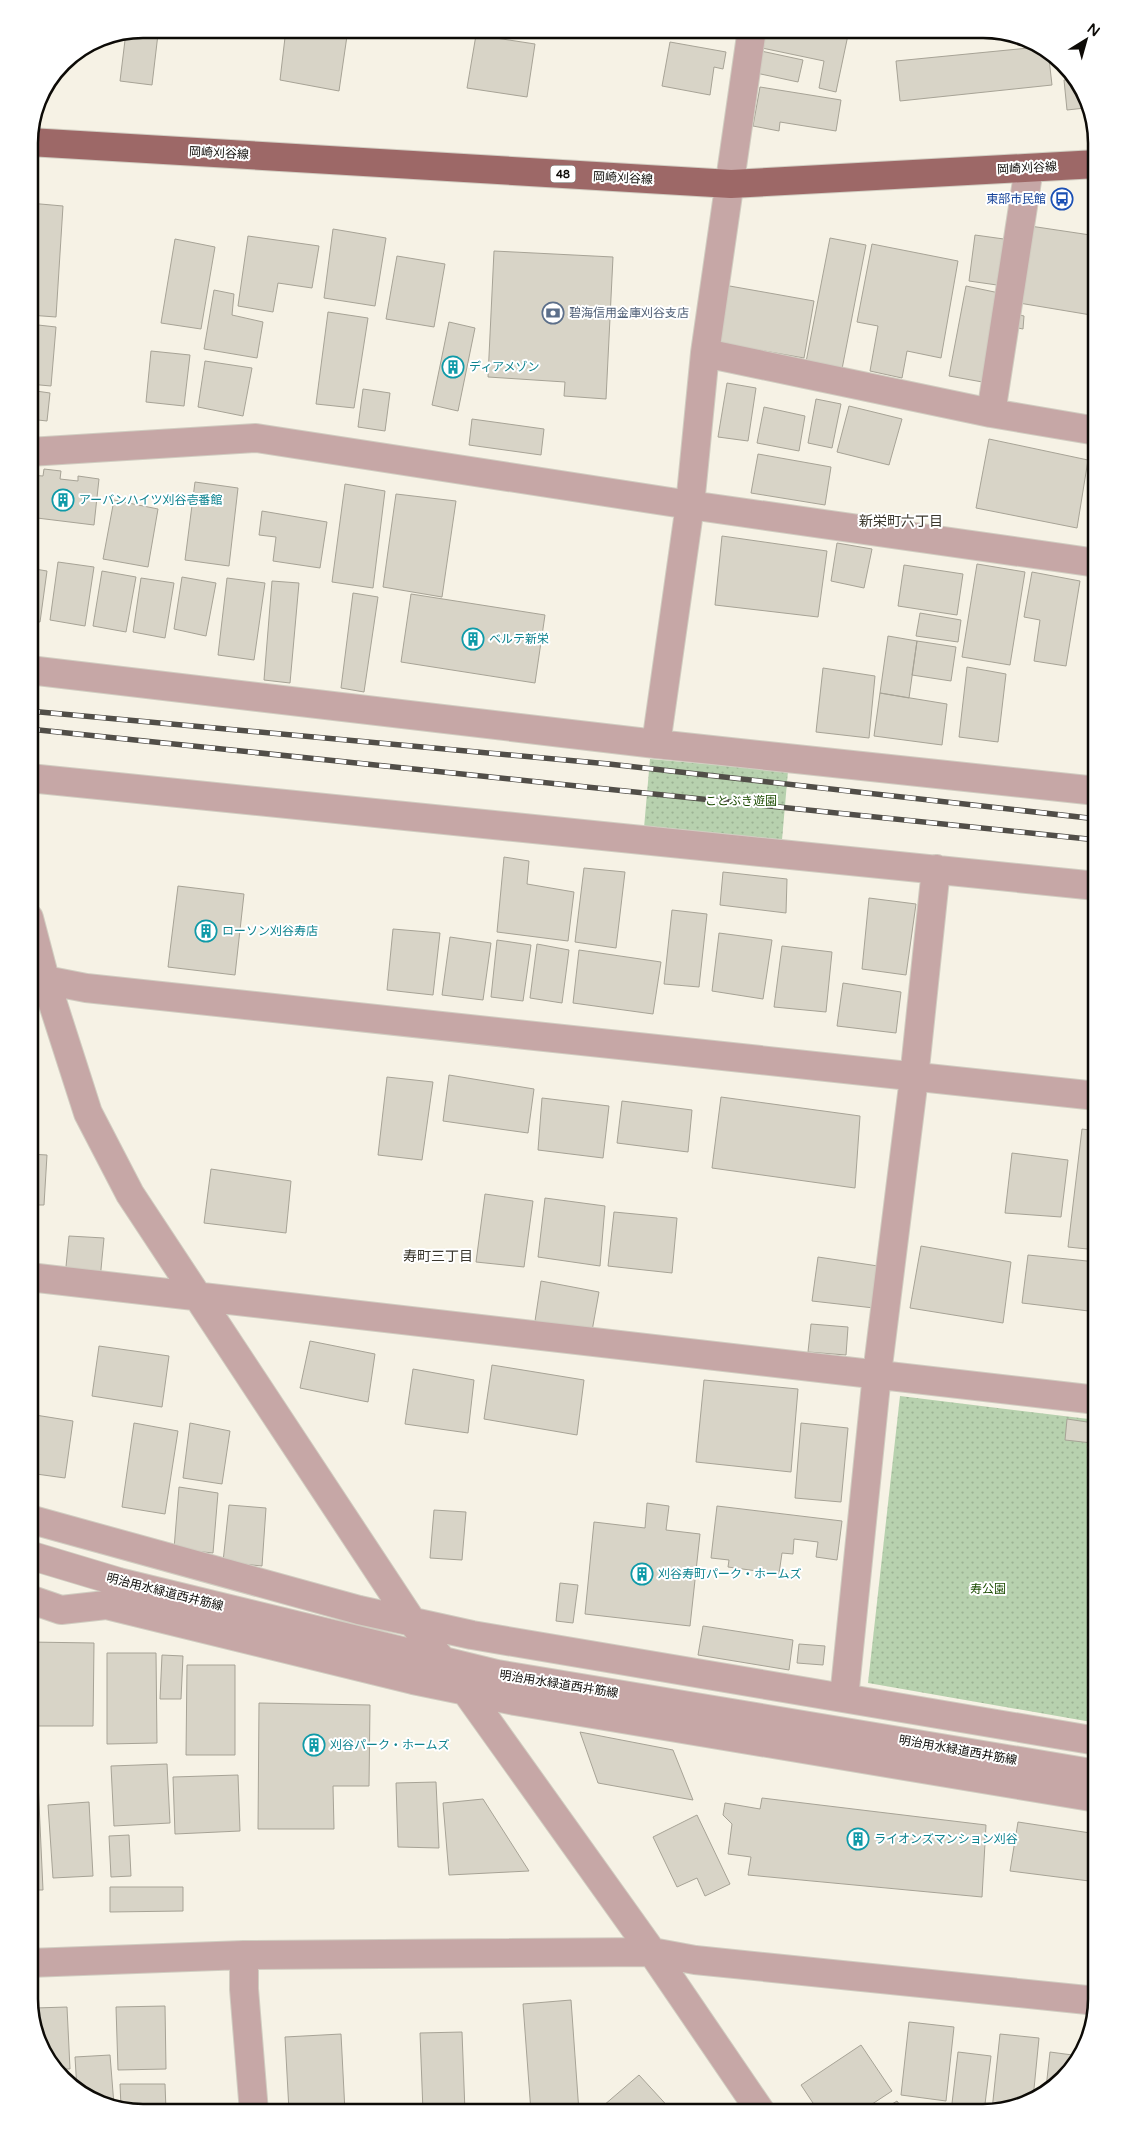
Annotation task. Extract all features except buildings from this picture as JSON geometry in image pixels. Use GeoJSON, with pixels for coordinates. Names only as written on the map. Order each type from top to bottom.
{"type":"FeatureCollection","features":[{"type":"Feature","properties":{"kind":"main road","name":"岡崎刈谷線"},"geometry":{"type":"LineString","coordinates":[[38,143],[731,184],[1088,165]]}},
{"type":"Feature","properties":{"kind":"street"},"geometry":{"type":"LineString","coordinates":[[656,744],[690,505],[705,354],[751,38]]}},
{"type":"Feature","properties":{"kind":"street"},"geometry":{"type":"LineString","coordinates":[[991,413],[1029,168]]}},
{"type":"Feature","properties":{"kind":"street"},"geometry":{"type":"LineString","coordinates":[[705,354],[991,413],[1088,429]]}},
{"type":"Feature","properties":{"kind":"street"},"geometry":{"type":"LineString","coordinates":[[38,451],[256,438],[690,505],[1088,561]]}},
{"type":"Feature","properties":{"kind":"street"},"geometry":{"type":"LineString","coordinates":[[38,671],[656,744],[1088,790]]}},
{"type":"Feature","properties":{"kind":"street"},"geometry":{"type":"LineString","coordinates":[[38,779],[936,868],[1088,885]]}},
{"type":"Feature","properties":{"kind":"street"},"geometry":{"type":"LineString","coordinates":[[844,1698],[877,1374],[914,1078],[936,868]]}},
{"type":"Feature","properties":{"kind":"street"},"geometry":{"type":"LineString","coordinates":[[38,978],[86,988],[1088,1095]]}},
{"type":"Feature","properties":{"kind":"street"},"geometry":{"type":"LineString","coordinates":[[38,981],[88,1113],[130,1194],[413,1623],[443,1659],[652,1952],[755,2104]]}},
{"type":"Feature","properties":{"kind":"street"},"geometry":{"type":"LineString","coordinates":[[38,1278],[196,1294],[239,1302],[1088,1399]]}},
{"type":"Feature","properties":{"kind":"street"},"geometry":{"type":"LineString","coordinates":[[38,1521],[359,1610],[413,1623],[472,1635],[1088,1739]]}},
{"type":"Feature","properties":{"kind":"street","name":"明治用水緑道西井筋線"},"geometry":{"type":"LineString","coordinates":[[38,1558],[119,1582],[443,1659],[497,1674],[1088,1772]]}},
{"type":"Feature","properties":{"kind":"street"},"geometry":{"type":"LineString","coordinates":[[38,1603],[61,1610],[106,1605],[413,1680],[515,1701],[1088,1796]]}},
{"type":"Feature","properties":{"kind":"street"},"geometry":{"type":"LineString","coordinates":[[38,1962],[244,1955],[652,1952],[695,1960],[1088,2000]]}},
{"type":"Feature","properties":{"kind":"street"},"geometry":{"type":"LineString","coordinates":[[244,1955],[244,1990],[253,2103]]}},
{"type":"Feature","properties":{"kind":"green space","name":"ことぶき遊園"},"geometry":{"type":"Polygon","coordinates":[[[650,759],[788,771],[782,840],[644,828],[650,759]]]}},
{"type":"Feature","properties":{"kind":"green space","name":"寿公園"},"geometry":{"type":"Polygon","coordinates":[[[900,1396],[1088,1419],[1088,1721],[868,1683],[900,1396]]]}},
{"type":"Feature","properties":{"kind":"railway"},"geometry":{"type":"LineString","coordinates":[[38,712],[609,764],[1088,818]]}},
{"type":"Feature","properties":{"kind":"railway"},"geometry":{"type":"LineString","coordinates":[[38,730],[1088,839]]}},
{"type":"Feature","properties":{"kind":"place","name":"東部市民館"},"geometry":{"type":"Point","coordinates":[1062,199]}},
{"type":"Feature","properties":{"kind":"place","name":"碧海信用金庫刈谷支店"},"geometry":{"type":"Point","coordinates":[553,313]}},
{"type":"Feature","properties":{"kind":"place","name":"ディアメゾン"},"geometry":{"type":"Point","coordinates":[453,367]}},
{"type":"Feature","properties":{"kind":"place","name":"アーバンハイツ刈谷壱番館"},"geometry":{"type":"Point","coordinates":[63,500]}},
{"type":"Feature","properties":{"kind":"place","name":"ベルテ新栄"},"geometry":{"type":"Point","coordinates":[473,639]}},
{"type":"Feature","properties":{"kind":"place","name":"ローソン刈谷寿店"},"geometry":{"type":"Point","coordinates":[206,931]}},
{"type":"Feature","properties":{"kind":"place","name":"刈谷寿町パーク・ホームズ"},"geometry":{"type":"Point","coordinates":[642,1574]}},
{"type":"Feature","properties":{"kind":"place","name":"刈谷パーク・ホームズ"},"geometry":{"type":"Point","coordinates":[314,1745]}},
{"type":"Feature","properties":{"kind":"place","name":"ライオンズマンション刈谷"},"geometry":{"type":"Point","coordinates":[858,1839]}},
{"type":"Feature","properties":{"kind":"district","name":"新栄町六丁目"},"geometry":{"type":"Point","coordinates":[901,521]}},
{"type":"Feature","properties":{"kind":"district","name":"寿町三丁目"},"geometry":{"type":"Point","coordinates":[438,1256]}}]}
